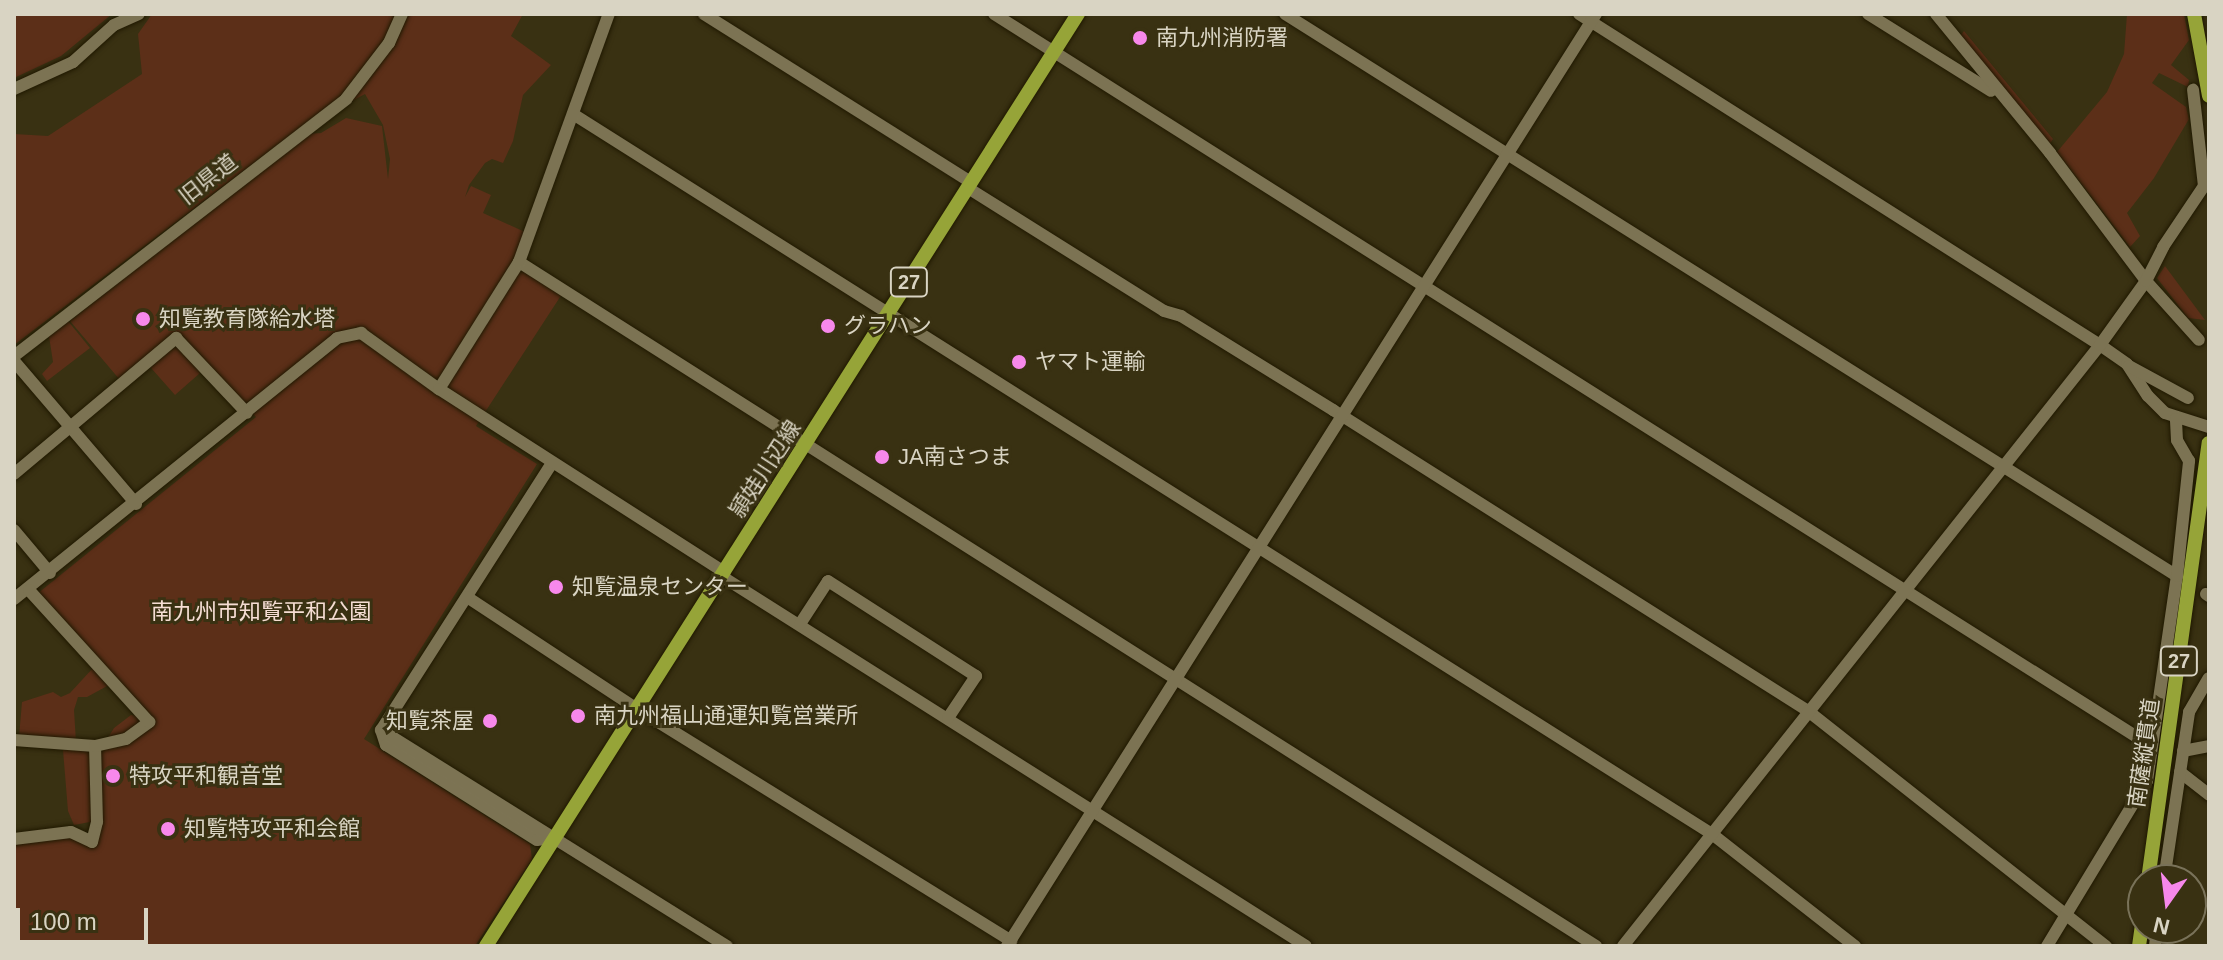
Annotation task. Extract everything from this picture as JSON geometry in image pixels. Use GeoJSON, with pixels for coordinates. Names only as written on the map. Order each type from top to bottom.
{"type":"FeatureCollection","features":[{"type":"Feature","properties":{"kind":"main road","name":"頴娃川辺線"},"geometry":{"type":"LineString","coordinates":[[486,946],[1078,14]]}},
{"type":"Feature","properties":{"kind":"main road"},"geometry":{"type":"LineString","coordinates":[[2194,14],[2209,96]]}},
{"type":"Feature","properties":{"kind":"main road","name":"南薩縦貫道"},"geometry":{"type":"LineString","coordinates":[[2150,864],[2209,443]]}},
{"type":"Feature","properties":{"kind":"street"},"geometry":{"type":"LineString","coordinates":[[14,89],[73,62],[114,25],[139,14]]}},
{"type":"Feature","properties":{"kind":"street","name":"旧県道"},"geometry":{"type":"LineString","coordinates":[[14,358],[346,99],[389,43],[402,14]]}},
{"type":"Feature","properties":{"kind":"street"},"geometry":{"type":"LineString","coordinates":[[439,389],[519,262],[609,14]]}},
{"type":"Feature","properties":{"kind":"street"},"geometry":{"type":"LineString","coordinates":[[704,14],[969,185],[1808,711],[2106,946]]}},
{"type":"Feature","properties":{"kind":"street"},"geometry":{"type":"LineString","coordinates":[[994,14],[2151,746]]}},
{"type":"Feature","properties":{"kind":"street"},"geometry":{"type":"LineString","coordinates":[[1285,14],[2177,576]]}},
{"type":"Feature","properties":{"kind":"street"},"geometry":{"type":"LineString","coordinates":[[1579,14],[1593,18],[2127,364],[2188,398]]}},
{"type":"Feature","properties":{"kind":"street"},"geometry":{"type":"LineString","coordinates":[[1868,14],[2001,97]]}},
{"type":"Feature","properties":{"kind":"street"},"geometry":{"type":"LineString","coordinates":[[1936,14],[2050,153],[2146,281],[2199,340]]}},
{"type":"Feature","properties":{"kind":"street"},"geometry":{"type":"LineString","coordinates":[[467,597],[1009,943],[1593,18]]}},
{"type":"Feature","properties":{"kind":"street"},"geometry":{"type":"LineString","coordinates":[[1623,946],[2100,345],[2146,281],[2163,247],[2204,186],[2193,90]]}},
{"type":"Feature","properties":{"kind":"street"},"geometry":{"type":"LineString","coordinates":[[573,114],[1712,834],[1855,946]]}},
{"type":"Feature","properties":{"kind":"street"},"geometry":{"type":"LineString","coordinates":[[519,262],[1596,946]]}},
{"type":"Feature","properties":{"kind":"street"},"geometry":{"type":"LineString","coordinates":[[14,599],[136,504],[337,338],[353,332],[368,337],[439,389],[552,463],[1306,946]]}},
{"type":"Feature","properties":{"kind":"street"},"geometry":{"type":"LineString","coordinates":[[14,474],[176,338],[247,413]]}},
{"type":"Feature","properties":{"kind":"street"},"geometry":{"type":"LineString","coordinates":[[14,358],[136,504]]}},
{"type":"Feature","properties":{"kind":"street"},"geometry":{"type":"LineString","coordinates":[[2127,364],[2157,406],[2176,419],[2209,427]]}},
{"type":"Feature","properties":{"kind":"street"},"geometry":{"type":"LineString","coordinates":[[2047,946],[2147,781],[2177,576],[2189,461],[2177,440],[2176,419]]}},
{"type":"Feature","properties":{"kind":"street"},"geometry":{"type":"LineString","coordinates":[[552,463],[381,730],[386,745],[537,840],[556,837],[727,946]]}},
{"type":"Feature","properties":{"kind":"street"},"geometry":{"type":"LineString","coordinates":[[14,530],[50,573]]}},
{"type":"Feature","properties":{"kind":"street"},"geometry":{"type":"LineString","coordinates":[[800,624],[828,581],[976,676],[948,718]]}},
{"type":"Feature","properties":{"kind":"street"},"geometry":{"type":"LineString","coordinates":[[14,740],[30,744],[95,746],[126,739],[149,722],[29,590]]}},
{"type":"Feature","properties":{"kind":"street"},"geometry":{"type":"LineString","coordinates":[[2166,864],[2189,712],[2209,678]]}},
{"type":"Feature","properties":{"kind":"street"},"geometry":{"type":"LineString","coordinates":[[14,839],[71,832],[92,842],[97,822],[95,746]]}},
{"type":"Feature","properties":{"kind":"street"},"geometry":{"type":"LineString","coordinates":[[2183,751],[2209,746]]}},
{"type":"Feature","properties":{"kind":"street"},"geometry":{"type":"LineString","coordinates":[[2180,772],[2209,795]]}},
{"type":"Feature","properties":{"kind":"green space"},"geometry":{"type":"Polygon","coordinates":[[[14,14],[112,14],[61,56],[14,78],[14,14]]]}},
{"type":"Feature","properties":{"kind":"green space","name":"南九州市知覧平和公園"},"geometry":{"type":"Polygon","coordinates":[[[152,14],[523,14],[511,36],[551,65],[523,95],[513,141],[503,163],[492,159],[485,163],[469,185],[465,197],[471,186],[491,195],[483,213],[525,232],[513,263],[562,294],[476,426],[537,464],[364,739],[530,844],[532,859],[475,946],[14,946],[14,842],[69,836],[94,848],[100,823],[98,754],[114,728],[131,715],[139,716],[37,594],[256,417],[208,366],[175,395],[144,360],[120,380],[70,321],[306,134],[321,133],[346,118],[382,126],[388,179],[390,159],[383,125],[365,94],[297,130],[14,345],[14,134],[48,136],[142,74],[138,34],[152,14]]]}},
{"type":"Feature","properties":{"kind":"green space"},"geometry":{"type":"Polygon","coordinates":[[[2127,14],[2184,14],[2189,40],[2171,65],[2189,80],[2188,87],[2159,73],[2152,83],[2186,107],[2189,119],[2154,178],[2127,213],[2140,236],[2130,247],[2057,152],[2107,92],[2124,54],[2127,14]]]}},
{"type":"Feature","properties":{"kind":"green space"},"geometry":{"type":"Polygon","coordinates":[[[1964,31],[2053,139],[2049,145],[1960,36],[1964,31]]]}},
{"type":"Feature","properties":{"kind":"green space"},"geometry":{"type":"Polygon","coordinates":[[[2165,266],[2205,320],[2188,318],[2157,278],[2165,266]]]}},
{"type":"Feature","properties":{"kind":"green space"},"geometry":{"type":"Polygon","coordinates":[[[68,321],[90,348],[47,381],[42,374],[53,362],[49,336],[68,321]]]}},
{"type":"Feature","properties":{"kind":"green space"},"geometry":{"type":"Polygon","coordinates":[[[93,668],[109,685],[87,697],[78,697],[74,710],[76,742],[19,737],[22,702],[53,692],[61,697],[70,693],[93,668]]]}},
{"type":"Feature","properties":{"kind":"green space"},"geometry":{"type":"Polygon","coordinates":[[[93,749],[95,821],[74,825],[68,811],[63,750],[93,749]]]}},
{"type":"Feature","properties":{"kind":"place","name":"南九州消防署"},"geometry":{"type":"Point","coordinates":[1140,38]}},
{"type":"Feature","properties":{"kind":"place","name":"知覧教育隊給水塔"},"geometry":{"type":"Point","coordinates":[143,319]}},
{"type":"Feature","properties":{"kind":"place","name":"グラハン"},"geometry":{"type":"Point","coordinates":[828,326]}},
{"type":"Feature","properties":{"kind":"place","name":"ヤマト運輸"},"geometry":{"type":"Point","coordinates":[1019,362]}},
{"type":"Feature","properties":{"kind":"place","name":"JA南さつま"},"geometry":{"type":"Point","coordinates":[882,457]}},
{"type":"Feature","properties":{"kind":"place","name":"知覧温泉センター"},"geometry":{"type":"Point","coordinates":[556,587]}},
{"type":"Feature","properties":{"kind":"place","name":"南九州福山通運知覧営業所"},"geometry":{"type":"Point","coordinates":[578,716]}},
{"type":"Feature","properties":{"kind":"place","name":"知覧茶屋"},"geometry":{"type":"Point","coordinates":[490,721]}},
{"type":"Feature","properties":{"kind":"place","name":"特攻平和観音堂"},"geometry":{"type":"Point","coordinates":[113,776]}},
{"type":"Feature","properties":{"kind":"place","name":"知覧特攻平和会館"},"geometry":{"type":"Point","coordinates":[168,829]}}]}
